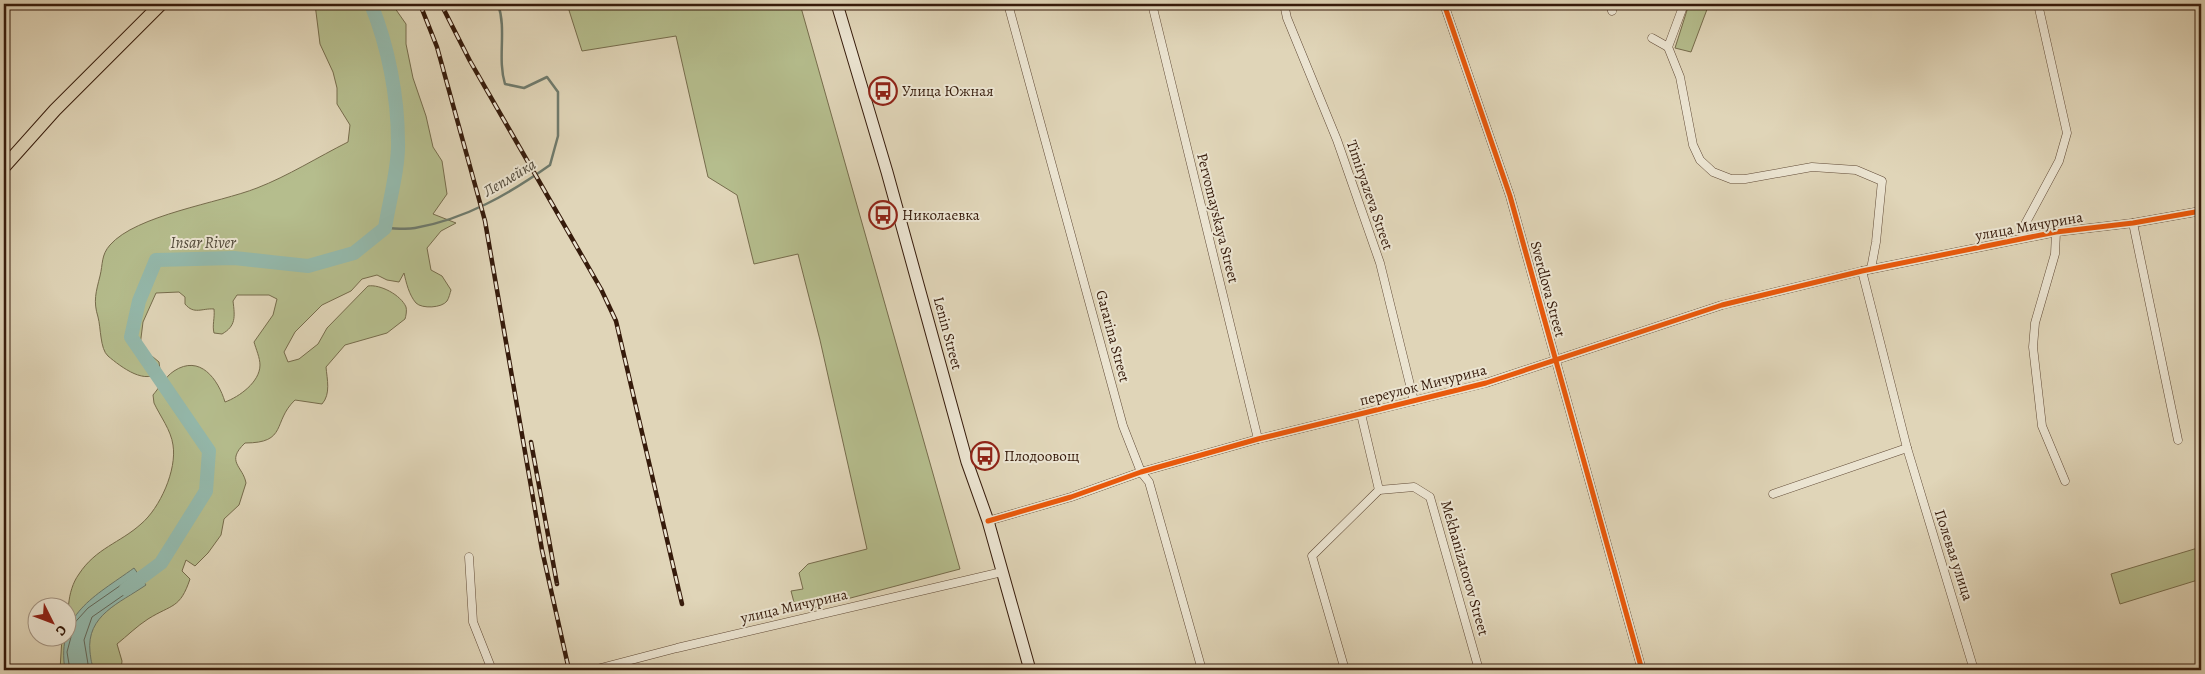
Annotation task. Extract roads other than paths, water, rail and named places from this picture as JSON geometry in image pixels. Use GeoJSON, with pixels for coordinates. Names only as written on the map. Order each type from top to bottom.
{"type":"FeatureCollection","features":[{"type":"Feature","properties":{"kind":"main road"},"geometry":{"type":"LineString","coordinates":[[4,167],[98,65],[161,4]]}},
{"type":"Feature","properties":{"kind":"main road","name":"Lenin Street"},"geometry":{"type":"LineString","coordinates":[[837,4],[887,172],[967,462],[988,521],[1030,670]]}},
{"type":"Feature","properties":{"kind":"street","name":"Gararina Street"},"geometry":{"type":"LineString","coordinates":[[1008,4],[1123,426],[1141,472],[1149,482],[1202,670]]}},
{"type":"Feature","properties":{"kind":"street","name":"Pervomayskaya Street"},"geometry":{"type":"LineString","coordinates":[[1152,4],[1258,440]]}},
{"type":"Feature","properties":{"kind":"street","name":"Timiryazeva Street"},"geometry":{"type":"LineString","coordinates":[[1284,4],[1287,18],[1337,140],[1380,263],[1414,401]]}},
{"type":"Feature","properties":{"kind":"street","name":"Sverdlova Street"},"geometry":{"type":"LineString","coordinates":[[1444,4],[1510,196],[1554,361],[1642,670]]}},
{"type":"Feature","properties":{"kind":"street"},"geometry":{"type":"LineString","coordinates":[[1668,47],[1684,4]]}},
{"type":"Feature","properties":{"kind":"street"},"geometry":{"type":"LineString","coordinates":[[2023,238],[2023,228],[2059,161],[2067,133],[2038,4]]}},
{"type":"Feature","properties":{"kind":"street"},"geometry":{"type":"LineString","coordinates":[[1652,38],[1668,47],[1680,77],[1693,145],[1700,160],[1712,172],[1731,179],[1746,179],[1812,167],[1856,170],[1882,180],[1876,242],[1871,269]]}},
{"type":"Feature","properties":{"kind":"street","name":"улица Мичурина"},"geometry":{"type":"LineString","coordinates":[[1862,271],[2056,232],[2132,223],[2201,211]]}},
{"type":"Feature","properties":{"kind":"street"},"geometry":{"type":"LineString","coordinates":[[2132,223],[2178,440]]}},
{"type":"Feature","properties":{"kind":"street"},"geometry":{"type":"LineString","coordinates":[[2056,232],[2055,254],[2035,323],[2033,347],[2042,426],[2065,481]]}},
{"type":"Feature","properties":{"kind":"street","name":"переулок Мичурина"},"geometry":{"type":"LineString","coordinates":[[988,521],[1071,497],[1141,472],[1258,440],[1486,383],[1722,305],[1862,271]]}},
{"type":"Feature","properties":{"kind":"street","name":"Полевая улица"},"geometry":{"type":"LineString","coordinates":[[1862,271],[1907,448],[1974,670]]}},
{"type":"Feature","properties":{"kind":"street"},"geometry":{"type":"LineString","coordinates":[[1345,670],[1312,556],[1379,490],[1361,414]]}},
{"type":"Feature","properties":{"kind":"street"},"geometry":{"type":"LineString","coordinates":[[1773,494],[1907,448]]}},
{"type":"Feature","properties":{"kind":"street","name":"Mekhanizatorov Street"},"geometry":{"type":"LineString","coordinates":[[1379,490],[1414,487],[1430,497],[1479,670]]}},
{"type":"Feature","properties":{"kind":"street"},"geometry":{"type":"LineString","coordinates":[[469,557],[473,622],[492,670]]}},
{"type":"Feature","properties":{"kind":"street","name":"улица Мичурина"},"geometry":{"type":"LineString","coordinates":[[593,670],[677,648],[1002,572]]}},
{"type":"Feature","properties":{"kind":"water"},"geometry":{"type":"Polygon","coordinates":[[[134,568],[146,585],[107,611],[93,628],[90,639],[90,652],[95,670],[65,670],[65,646],[78,646],[78,613],[105,588],[134,568]]]}},
{"type":"Feature","properties":{"kind":"waterway","name":"Insar River"},"geometry":{"type":"LineString","coordinates":[[126,589],[161,563],[206,491],[209,451],[131,337],[139,301],[156,260],[234,258],[308,266],[354,253],[385,228],[397,162],[398,125],[394,89],[387,54],[371,4]]}},
{"type":"Feature","properties":{"kind":"waterway","name":"Леплейка"},"geometry":{"type":"LineString","coordinates":[[385,228],[411,229],[434,224],[469,212],[519,186],[550,165],[558,136],[558,92],[547,77],[524,88],[505,84],[502,64],[502,24],[498,4]]}},
{"type":"Feature","properties":{"kind":"railway"},"geometry":{"type":"LineString","coordinates":[[420,4],[437,47],[485,221],[542,550],[569,670]]}},
{"type":"Feature","properties":{"kind":"railway"},"geometry":{"type":"LineString","coordinates":[[441,4],[470,61],[601,289],[616,321],[682,604]]}},
{"type":"Feature","properties":{"kind":"railway"},"geometry":{"type":"LineString","coordinates":[[531,442],[557,584]]}},
{"type":"Feature","properties":{"kind":"place","name":"Улица Южная"},"geometry":{"type":"Point","coordinates":[883,91]}},
{"type":"Feature","properties":{"kind":"place","name":"Николаевка"},"geometry":{"type":"Point","coordinates":[883,215]}},
{"type":"Feature","properties":{"kind":"place","name":"Плодоовощ"},"geometry":{"type":"Point","coordinates":[985,456]}}]}
